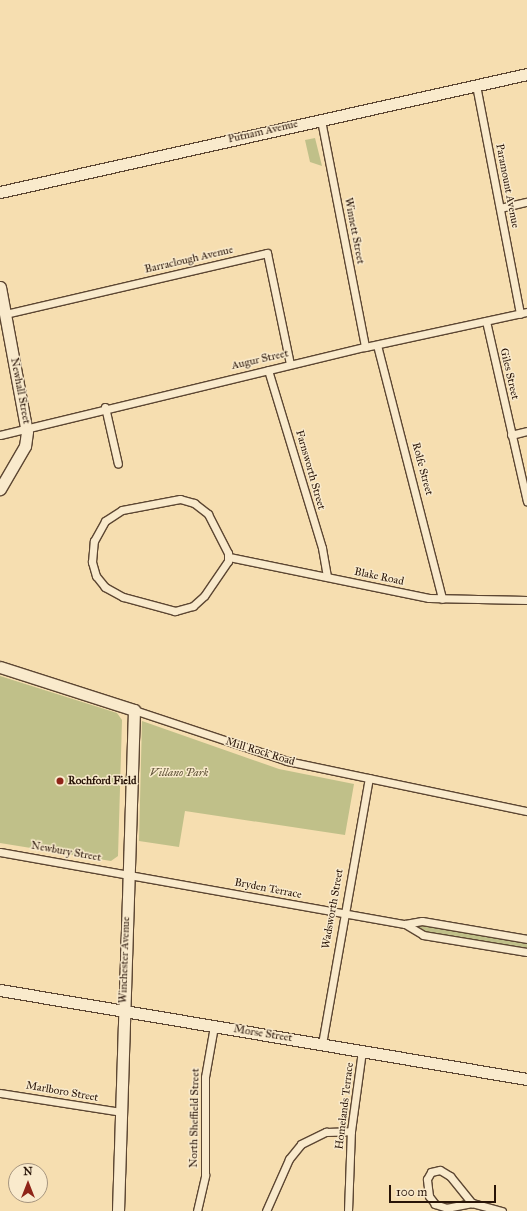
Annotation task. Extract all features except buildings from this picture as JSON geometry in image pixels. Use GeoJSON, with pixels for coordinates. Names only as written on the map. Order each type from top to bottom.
{"type":"FeatureCollection","features":[{"type":"Feature","properties":{"kind":"main road","name":"Putnam Avenue"},"geometry":{"type":"LineString","coordinates":[[0,192],[527,74]]}},
{"type":"Feature","properties":{"kind":"main road","name":"Newhall Street"},"geometry":{"type":"LineString","coordinates":[[0,287],[26,427],[25,446],[0,489]]}},
{"type":"Feature","properties":{"kind":"main road","name":"Mill Rock Road"},"geometry":{"type":"LineString","coordinates":[[0,667],[134,710]]}},
{"type":"Feature","properties":{"kind":"main road","name":"Winchester Avenue"},"geometry":{"type":"LineString","coordinates":[[118,1211],[123,1011],[134,710]]}},
{"type":"Feature","properties":{"kind":"main road","name":"Morse Street"},"geometry":{"type":"LineString","coordinates":[[0,990],[527,1079]]}},
{"type":"Feature","properties":{"kind":"street","name":"Paramount Avenue"},"geometry":{"type":"LineString","coordinates":[[476,85],[500,208],[524,313]]}},
{"type":"Feature","properties":{"kind":"street","name":"Winnett Street"},"geometry":{"type":"LineString","coordinates":[[321,120],[365,347]]}},
{"type":"Feature","properties":{"kind":"street"},"geometry":{"type":"LineString","coordinates":[[500,208],[527,202]]}},
{"type":"Feature","properties":{"kind":"street","name":"Barraclough Avenue"},"geometry":{"type":"LineString","coordinates":[[5,314],[267,253],[290,364]]}},
{"type":"Feature","properties":{"kind":"street","name":"Augur Street"},"geometry":{"type":"LineString","coordinates":[[0,435],[105,407],[365,347],[524,313]]}},
{"type":"Feature","properties":{"kind":"street","name":"Giles Street"},"geometry":{"type":"LineString","coordinates":[[486,321],[527,501]]}},
{"type":"Feature","properties":{"kind":"street","name":"Rolfe Street"},"geometry":{"type":"LineString","coordinates":[[377,345],[442,600]]}},
{"type":"Feature","properties":{"kind":"street","name":"Farnsworth Street"},"geometry":{"type":"LineString","coordinates":[[268,370],[322,548],[327,577]]}},
{"type":"Feature","properties":{"kind":"street"},"geometry":{"type":"LineString","coordinates":[[105,407],[118,464]]}},
{"type":"Feature","properties":{"kind":"street"},"geometry":{"type":"LineString","coordinates":[[511,434],[527,431]]}},
{"type":"Feature","properties":{"kind":"street"},"geometry":{"type":"LineString","coordinates":[[172,499],[188,500],[202,508],[229,557],[199,601],[175,611],[111,592],[96,576],[92,562],[94,541],[111,516],[172,499]]}},
{"type":"Feature","properties":{"kind":"street","name":"Blake Road"},"geometry":{"type":"LineString","coordinates":[[229,557],[442,600],[527,600]]}},
{"type":"Feature","properties":{"kind":"street","name":"Mill Rock Road"},"geometry":{"type":"LineString","coordinates":[[134,710],[287,761],[527,811]]}},
{"type":"Feature","properties":{"kind":"street","name":"Wadsworth Street"},"geometry":{"type":"LineString","coordinates":[[322,1044],[369,778]]}},
{"type":"Feature","properties":{"kind":"street","name":"Newbury Street"},"geometry":{"type":"LineString","coordinates":[[0,852],[128,874]]}},
{"type":"Feature","properties":{"kind":"street","name":"Bryden Terrace"},"geometry":{"type":"LineString","coordinates":[[128,874],[405,924],[423,935],[527,952]]}},
{"type":"Feature","properties":{"kind":"street","name":"Bryden Terrace"},"geometry":{"type":"LineString","coordinates":[[405,924],[422,920],[527,939]]}},
{"type":"Feature","properties":{"kind":"street","name":"North Sheffield Street"},"geometry":{"type":"LineString","coordinates":[[198,1211],[205,1175],[205,1077],[214,1026]]}},
{"type":"Feature","properties":{"kind":"street","name":"Homelands Terrace"},"geometry":{"type":"LineString","coordinates":[[348,1211],[351,1131],[362,1051]]}},
{"type":"Feature","properties":{"kind":"street","name":"Marlboro Street"},"geometry":{"type":"LineString","coordinates":[[0,1092],[121,1112]]}},
{"type":"Feature","properties":{"kind":"street"},"geometry":{"type":"LineString","coordinates":[[266,1211],[289,1158],[301,1144],[326,1132],[351,1131]]}},
{"type":"Feature","properties":{"kind":"street"},"geometry":{"type":"LineString","coordinates":[[472,1203],[447,1173],[437,1170],[428,1176],[429,1196],[439,1206],[452,1208],[472,1203],[502,1211]]}},
{"type":"Feature","properties":{"kind":"green space"},"geometry":{"type":"Polygon","coordinates":[[[315,138],[322,166],[310,162],[305,140],[315,138]]]}},
{"type":"Feature","properties":{"kind":"green space","name":"Rochford Field"},"geometry":{"type":"Polygon","coordinates":[[[0,676],[117,713],[122,720],[118,856],[111,861],[0,843],[0,676]]]}},
{"type":"Feature","properties":{"kind":"green space","name":"Villano Park"},"geometry":{"type":"Polygon","coordinates":[[[142,721],[279,769],[354,784],[345,835],[185,811],[179,847],[139,841],[142,721]]]}},
{"type":"Feature","properties":{"kind":"green space"},"geometry":{"type":"Polygon","coordinates":[[[423,924],[527,943],[527,949],[420,931],[419,925],[423,924]]]}},
{"type":"Feature","properties":{"kind":"place","name":"Rochford Field"},"geometry":{"type":"Point","coordinates":[60,781]}}]}
